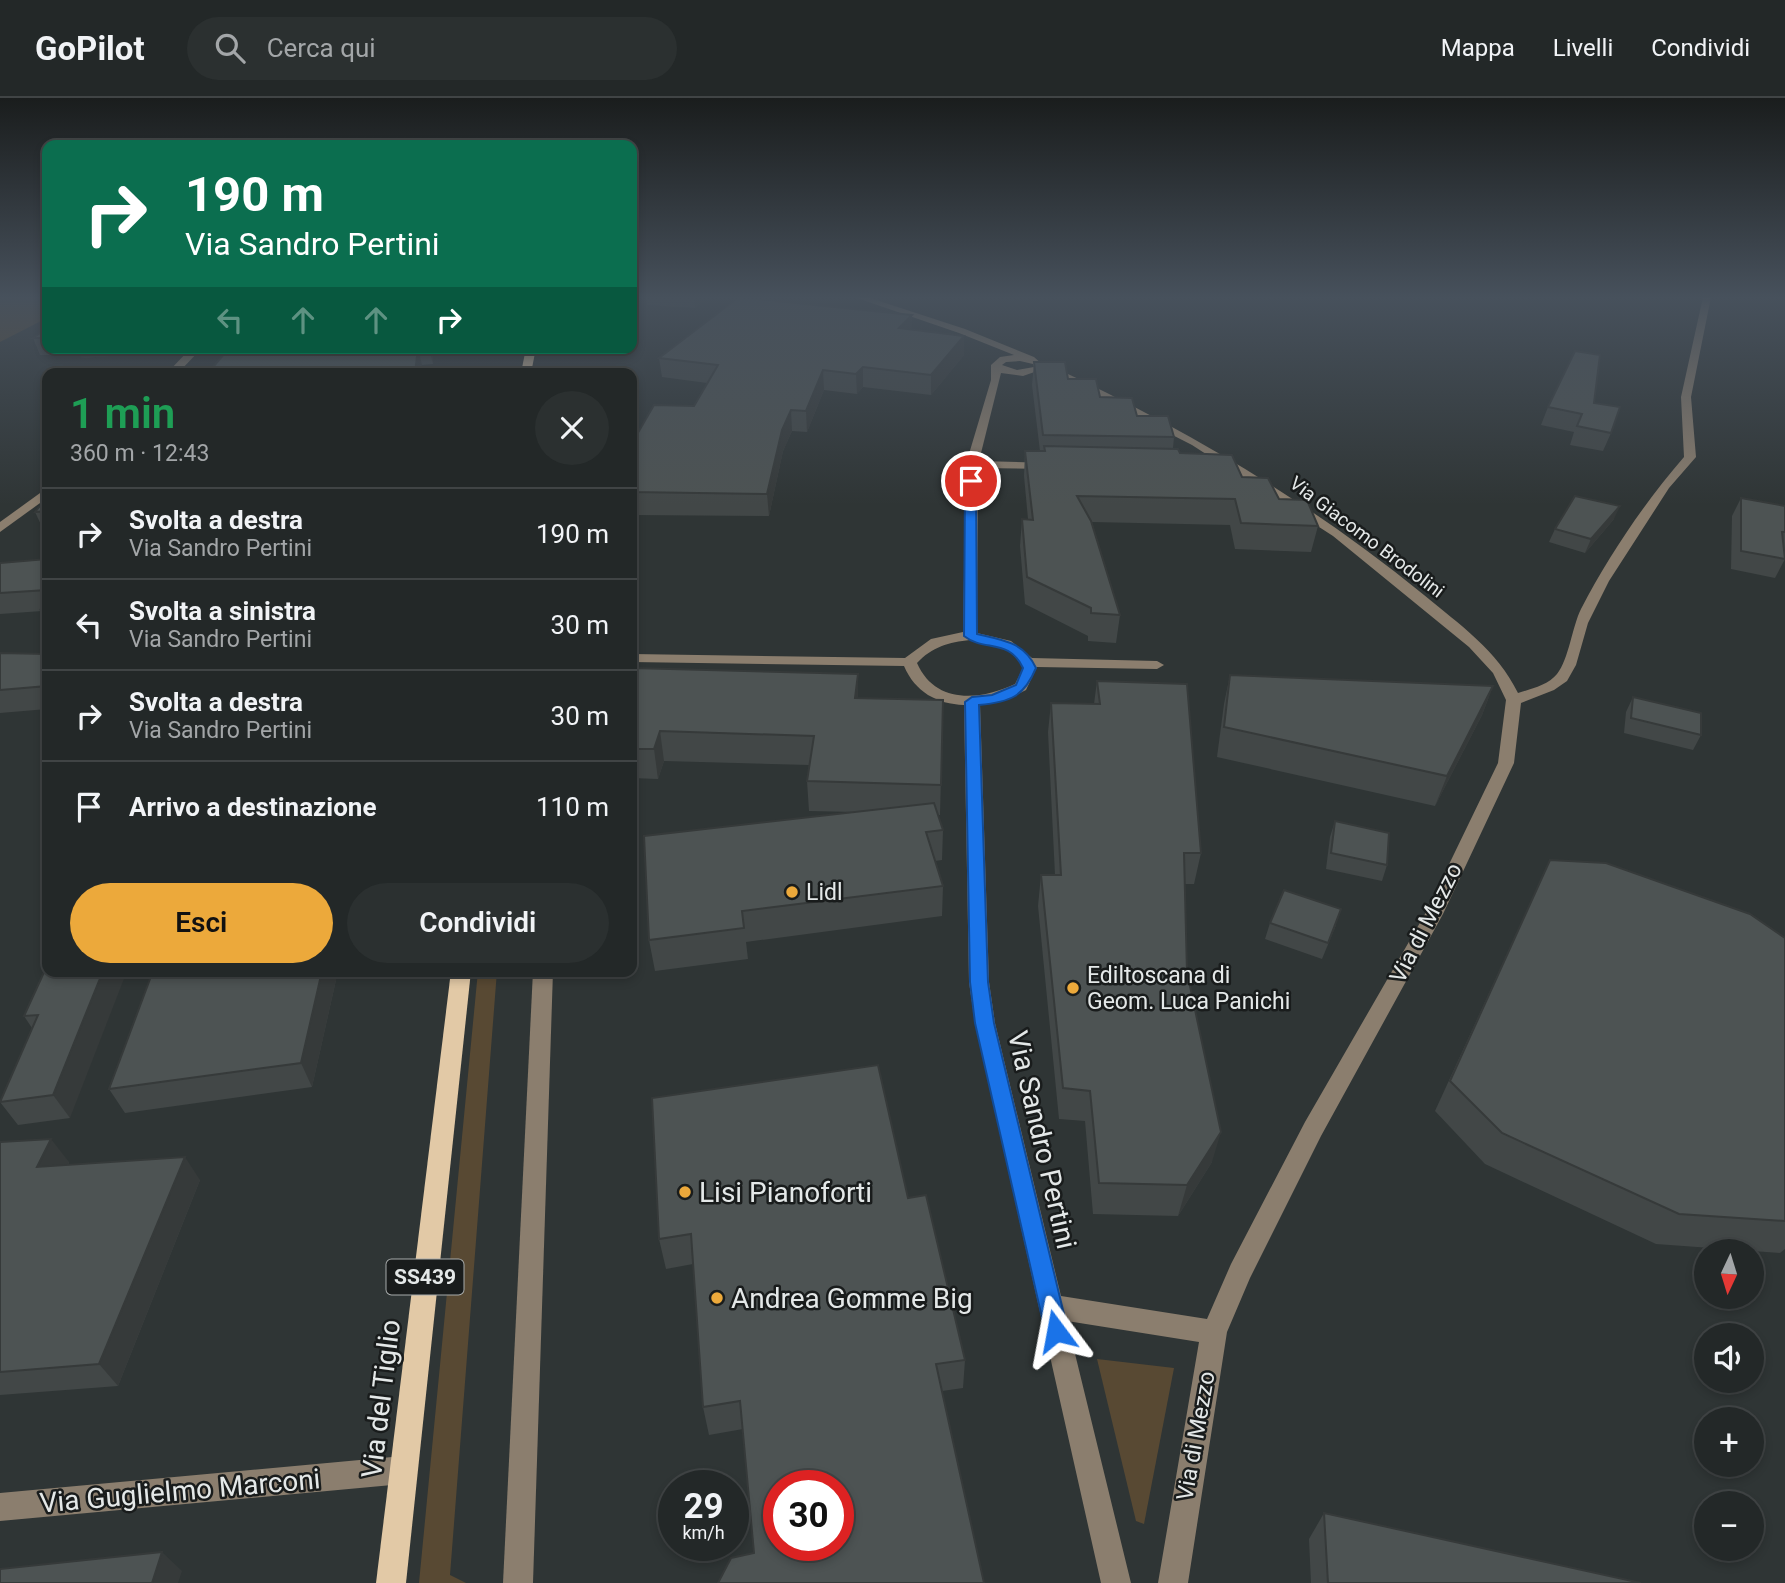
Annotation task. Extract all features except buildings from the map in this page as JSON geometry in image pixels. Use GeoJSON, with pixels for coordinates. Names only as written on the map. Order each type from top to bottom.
{"type":"FeatureCollection","features":[{"type":"Feature","properties":{"kind":"main road","name":"Via del Tiglio"},"geometry":{"type":"LineString","coordinates":[[391,1583],[460,977]]}},
{"type":"Feature","properties":{"kind":"street"},"geometry":{"type":"LineString","coordinates":[[970,636],[972,464],[998,366]]}},
{"type":"Feature","properties":{"kind":"street"},"geometry":{"type":"LineString","coordinates":[[1002,366],[1009,372],[1027,372]]}},
{"type":"Feature","properties":{"kind":"street"},"geometry":{"type":"LineString","coordinates":[[996,380],[1038,366]]}},
{"type":"Feature","properties":{"kind":"street","name":"Via Giacomo Brodolini"},"geometry":{"type":"LineString","coordinates":[[1045,366],[1132,406],[1242,469],[1318,521],[1413,593],[1487,658],[1499,671],[1514,700]]}},
{"type":"Feature","properties":{"kind":"street"},"geometry":{"type":"LineString","coordinates":[[1514,700],[1549,687],[1562,678],[1569,665],[1581,623],[1602,581],[1665,486],[1690,457],[1686,397],[1692,366]]}},
{"type":"Feature","properties":{"kind":"street","name":"Via Giacomo Brodolini"},"geometry":{"type":"LineString","coordinates":[[1027,372],[1062,374]]}},
{"type":"Feature","properties":{"kind":"street"},"geometry":{"type":"LineString","coordinates":[[972,464],[1064,467]]}},
{"type":"Feature","properties":{"kind":"street"},"geometry":{"type":"LineString","coordinates":[[1214,468],[1242,469]]}},
{"type":"Feature","properties":{"kind":"street"},"geometry":{"type":"LineString","coordinates":[[0,528],[42,496]]}},
{"type":"Feature","properties":{"kind":"street"},"geometry":{"type":"LineString","coordinates":[[637,658],[909,662],[926,645],[948,638],[970,636],[1008,645],[1028,662],[1157,665]]}},
{"type":"Feature","properties":{"kind":"street"},"geometry":{"type":"LineString","coordinates":[[909,662],[912,676],[928,691],[953,700],[972,702],[995,699],[1021,687],[1027,681],[1028,662]]}},
{"type":"Feature","properties":{"kind":"street","name":"Via di Mezzo"},"geometry":{"type":"LineString","coordinates":[[1173,1583],[1214,1332],[1240,1272],[1313,1129],[1434,914],[1506,763],[1514,700]]}},
{"type":"Feature","properties":{"kind":"street","name":"Via Sandro Pertini"},"geometry":{"type":"LineString","coordinates":[[972,702],[979,982],[985,1023],[1116,1583]]}},
{"type":"Feature","properties":{"kind":"street"},"geometry":{"type":"LineString","coordinates":[[517,1583],[543,977]]}},
{"type":"Feature","properties":{"kind":"street"},"geometry":{"type":"LineString","coordinates":[[1051,1306],[1214,1332]]}},
{"type":"Feature","properties":{"kind":"street","name":"Via Guglielmo Marconi"},"geometry":{"type":"LineString","coordinates":[[0,1507],[403,1470]]}},
{"type":"Feature","properties":{"kind":"shaded area"},"geometry":{"type":"Polygon","coordinates":[[[477,977],[497,977],[450,1575],[466,1583],[419,1583],[477,977]]]}},
{"type":"Feature","properties":{"kind":"shaded area"},"geometry":{"type":"Polygon","coordinates":[[[1097,1359],[1174,1368],[1144,1524],[1136,1521],[1097,1359]]]}},
{"type":"Feature","properties":{"kind":"place","name":"Lidl"},"geometry":{"type":"Point","coordinates":[792,892]}},
{"type":"Feature","properties":{"kind":"place","name":"Ediltoscana di Geom. Luca Panichi"},"geometry":{"type":"Point","coordinates":[1073,988]}},
{"type":"Feature","properties":{"kind":"place","name":"Lisi Pianoforti"},"geometry":{"type":"Point","coordinates":[685,1192]}},
{"type":"Feature","properties":{"kind":"place","name":"Andrea Gomme Big"},"geometry":{"type":"Point","coordinates":[717,1298]}},
{"type":"Feature","properties":{"kind":"route"},"geometry":{"type":"LineString","coordinates":[[971,481],[970,636],[1008,645],[1024,656],[1030,668],[1027,681],[1006,696],[972,702],[979,982],[985,1023],[1056,1331]]}}]}
